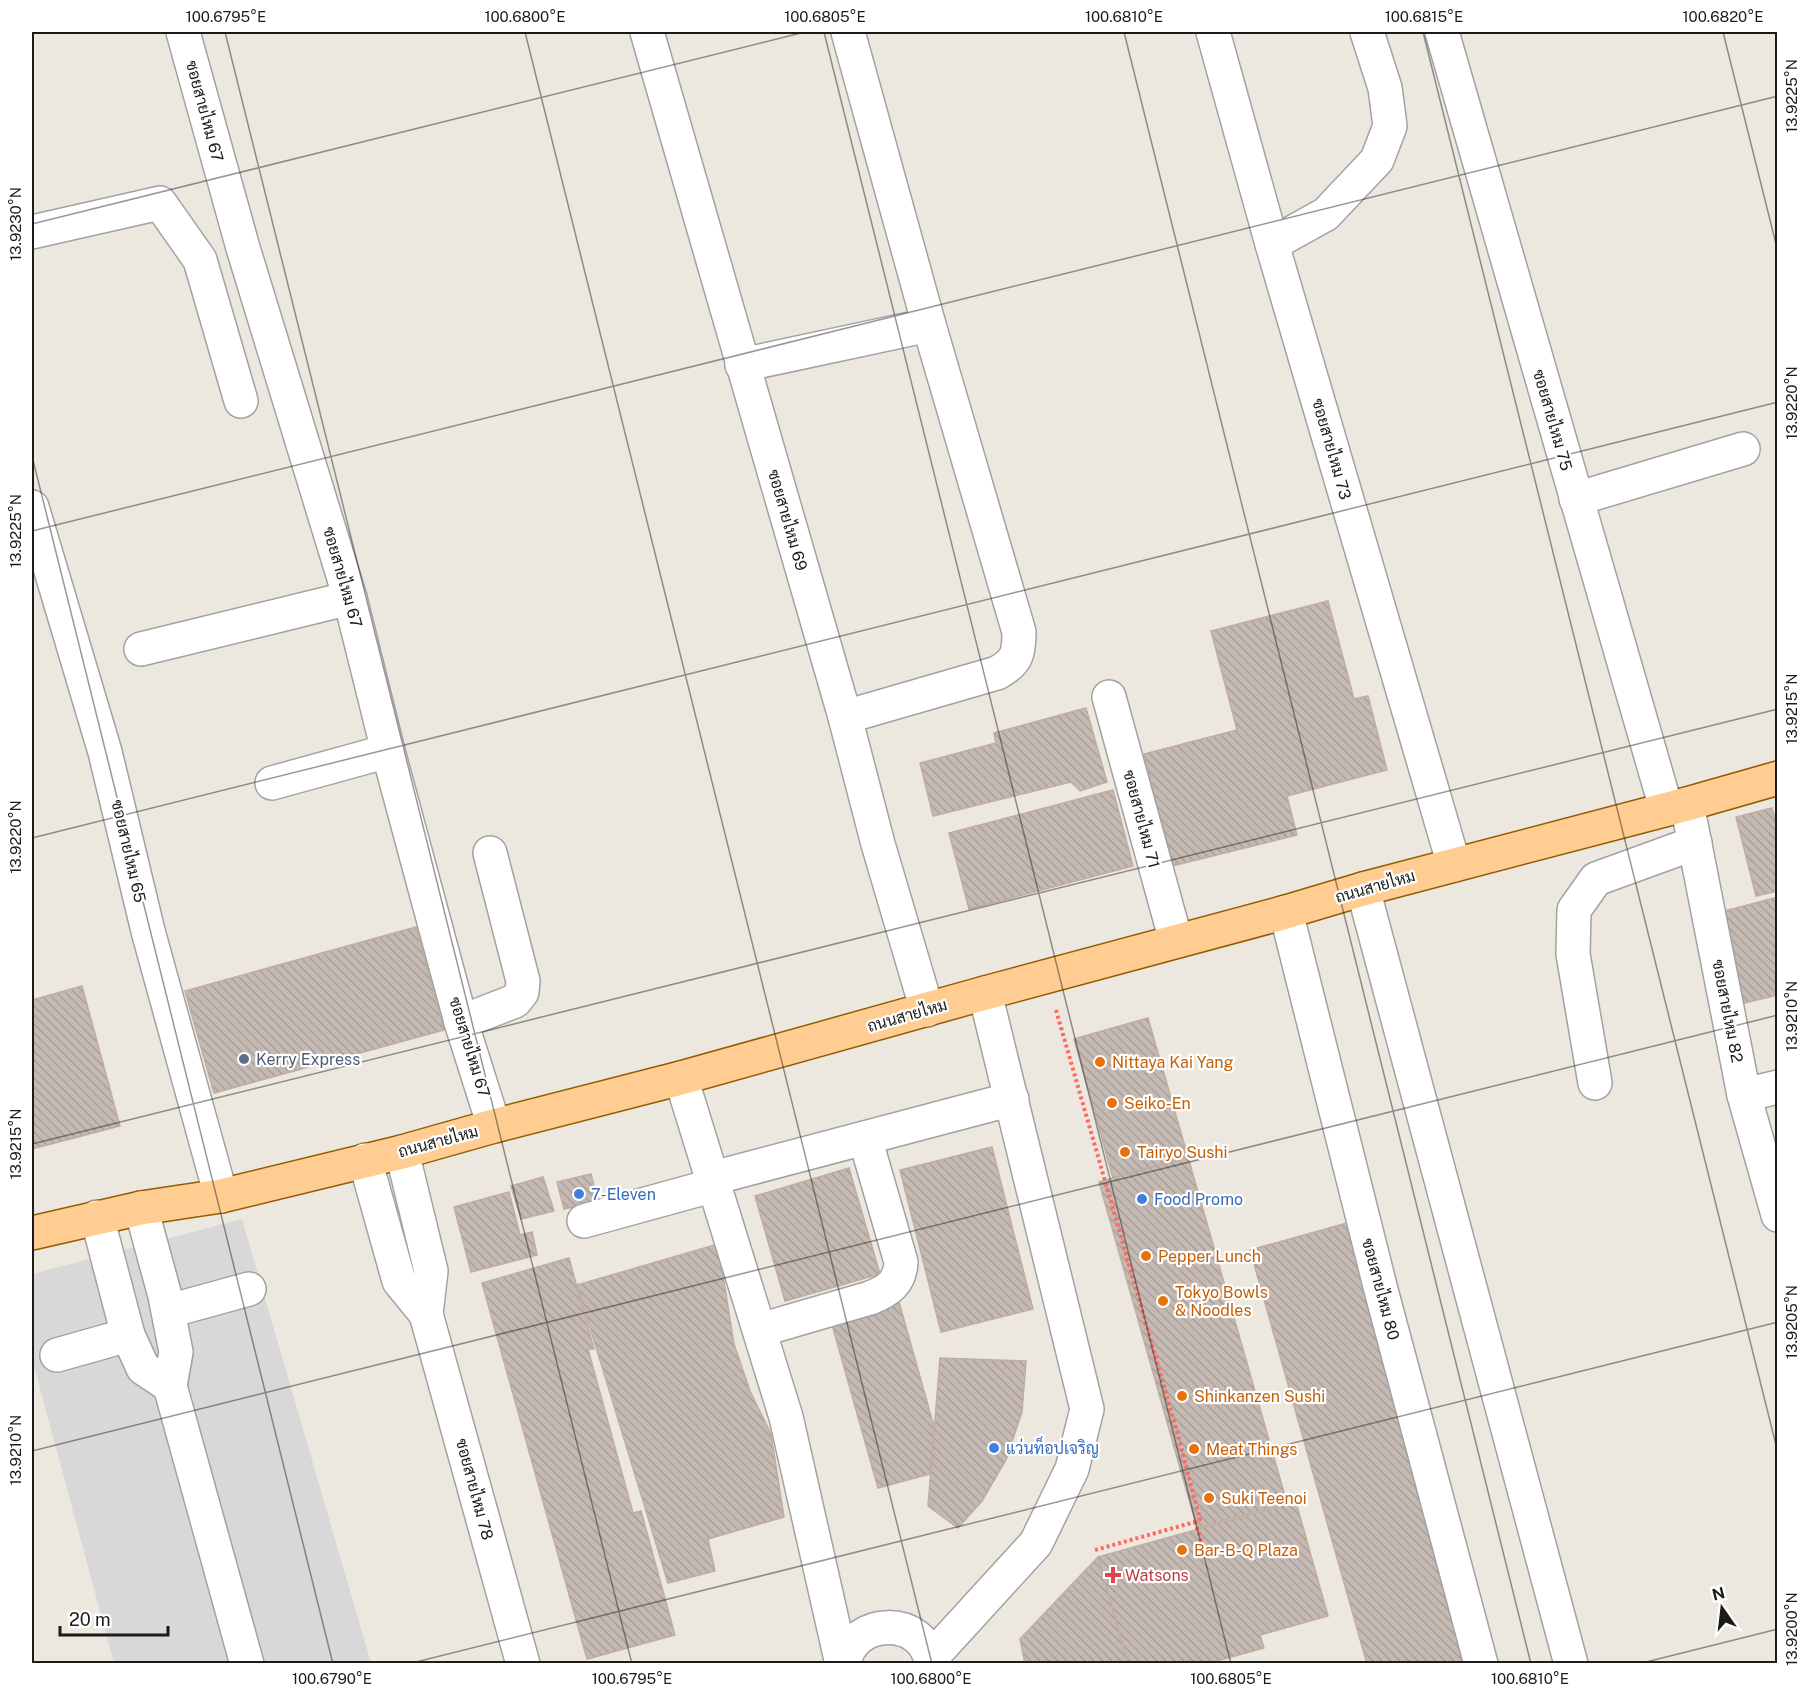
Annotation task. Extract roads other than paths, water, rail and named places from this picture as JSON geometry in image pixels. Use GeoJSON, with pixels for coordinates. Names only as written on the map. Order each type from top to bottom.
{"type":"FeatureCollection","features":[{"type":"Feature","properties":{"kind":"main road","name":"ถนนสายไหม"},"geometry":{"type":"LineString","coordinates":[[32,1233],[141,1208],[222,1196],[402,1152],[681,1078],[1363,889],[1778,777]]}},
{"type":"Feature","properties":{"kind":"street","name":"ซอยสายไหม 67"},"geometry":{"type":"LineString","coordinates":[[183,32],[243,248],[350,598],[388,751],[461,1022],[494,1126]]}},
{"type":"Feature","properties":{"kind":"street","name":"ซอยสายไหม 69"},"geometry":{"type":"LineString","coordinates":[[647,32],[845,717],[878,844],[927,1010]]}},
{"type":"Feature","properties":{"kind":"street"},"geometry":{"type":"LineString","coordinates":[[845,717],[997,673],[1010,665],[1019,651],[1019,632],[929,326],[848,32]]}},
{"type":"Feature","properties":{"kind":"street","name":"ซอยสายไหม 73"},"geometry":{"type":"LineString","coordinates":[[1213,32],[1272,244],[1454,865]]}},
{"type":"Feature","properties":{"kind":"street"},"geometry":{"type":"LineString","coordinates":[[1272,244],[1326,214],[1377,160],[1390,126],[1384,88],[1368,32]]}},
{"type":"Feature","properties":{"kind":"street","name":"ซอยสายไหม 75"},"geometry":{"type":"LineString","coordinates":[[1442,32],[1576,499],[1676,806]]}},
{"type":"Feature","properties":{"kind":"street"},"geometry":{"type":"LineString","coordinates":[[32,232],[160,203],[200,260],[241,401]]}},
{"type":"Feature","properties":{"kind":"street"},"geometry":{"type":"LineString","coordinates":[[200,260],[243,248]]}},
{"type":"Feature","properties":{"kind":"street"},"geometry":{"type":"LineString","coordinates":[[742,365],[929,326]]}},
{"type":"Feature","properties":{"kind":"street"},"geometry":{"type":"LineString","coordinates":[[1576,499],[1743,449]]}},
{"type":"Feature","properties":{"kind":"street","name":"ซอยสายไหม 65"},"geometry":{"type":"LineString","coordinates":[[32,507],[105,752],[148,931],[222,1196]]}},
{"type":"Feature","properties":{"kind":"street"},"geometry":{"type":"LineString","coordinates":[[141,650],[350,598]]}},
{"type":"Feature","properties":{"kind":"street","name":"ซอยสายไหม 71"},"geometry":{"type":"LineString","coordinates":[[1109,697],[1176,942]]}},
{"type":"Feature","properties":{"kind":"street"},"geometry":{"type":"LineString","coordinates":[[272,783],[388,751]]}},
{"type":"Feature","properties":{"kind":"street","name":"ซอยสายไหม 82"},"geometry":{"type":"LineString","coordinates":[[1676,806],[1695,843],[1744,1095],[1778,1215]]}},
{"type":"Feature","properties":{"kind":"street"},"geometry":{"type":"LineString","coordinates":[[1595,1083],[1573,954],[1574,910],[1596,879],[1695,843]]}},
{"type":"Feature","properties":{"kind":"street"},"geometry":{"type":"LineString","coordinates":[[461,1022],[515,1001],[522,992],[523,981],[490,853]]}},
{"type":"Feature","properties":{"kind":"street"},"geometry":{"type":"LineString","coordinates":[[1363,889],[1571,1664]]}},
{"type":"Feature","properties":{"kind":"street","name":"ซอยสายไหม 80"},"geometry":{"type":"LineString","coordinates":[[1286,912],[1381,1290],[1481,1664]]}},
{"type":"Feature","properties":{"kind":"street"},"geometry":{"type":"LineString","coordinates":[[843,1664],[851,1645],[861,1635],[874,1628],[888,1626],[914,1635],[925,1645],[931,1661],[1036,1543],[1072,1468],[1087,1409],[985,993]]}},
{"type":"Feature","properties":{"kind":"street"},"geometry":{"type":"LineString","coordinates":[[681,1078],[786,1417],[843,1664]]}},
{"type":"Feature","properties":{"kind":"street"},"geometry":{"type":"LineString","coordinates":[[1744,1095],[1778,1087]]}},
{"type":"Feature","properties":{"kind":"street"},"geometry":{"type":"LineString","coordinates":[[584,1221],[714,1181],[1012,1099]]}},
{"type":"Feature","properties":{"kind":"street"},"geometry":{"type":"LineString","coordinates":[[760,1330],[870,1298],[887,1291],[896,1281],[901,1262],[865,1138]]}},
{"type":"Feature","properties":{"kind":"street","name":"ซอยสายไหม 78"},"geometry":{"type":"LineString","coordinates":[[402,1152],[431,1271],[426,1314],[523,1664]]}},
{"type":"Feature","properties":{"kind":"street","name":"ซอยสายไหม 78"},"geometry":{"type":"LineString","coordinates":[[364,1160],[399,1281],[426,1314]]}},
{"type":"Feature","properties":{"kind":"street"},"geometry":{"type":"LineString","coordinates":[[141,1208],[169,1311],[177,1352],[170,1386],[247,1664]]}},
{"type":"Feature","properties":{"kind":"street"},"geometry":{"type":"LineString","coordinates":[[97,1217],[128,1335],[143,1368],[170,1386]]}},
{"type":"Feature","properties":{"kind":"street"},"geometry":{"type":"LineString","coordinates":[[169,1311],[249,1289]]}},
{"type":"Feature","properties":{"kind":"street"},"geometry":{"type":"LineString","coordinates":[[57,1355],[128,1335]]}},
{"type":"Feature","properties":{"kind":"place","name":"Kerry Express"},"geometry":{"type":"Point","coordinates":[244,1059]}},
{"type":"Feature","properties":{"kind":"place","name":"Nittaya Kai Yang"},"geometry":{"type":"Point","coordinates":[1100,1062]}},
{"type":"Feature","properties":{"kind":"place","name":"Seiko-En"},"geometry":{"type":"Point","coordinates":[1112,1103]}},
{"type":"Feature","properties":{"kind":"place","name":"Tairyo Sushi"},"geometry":{"type":"Point","coordinates":[1125,1152]}},
{"type":"Feature","properties":{"kind":"place","name":"7-Eleven"},"geometry":{"type":"Point","coordinates":[579,1194]}},
{"type":"Feature","properties":{"kind":"place","name":"Food Promo"},"geometry":{"type":"Point","coordinates":[1142,1199]}},
{"type":"Feature","properties":{"kind":"place","name":"Pepper Lunch"},"geometry":{"type":"Point","coordinates":[1146,1256]}},
{"type":"Feature","properties":{"kind":"place","name":"Tokyo Bowls & Noodles"},"geometry":{"type":"Point","coordinates":[1163,1301]}},
{"type":"Feature","properties":{"kind":"place","name":"Shinkanzen Sushi"},"geometry":{"type":"Point","coordinates":[1182,1396]}},
{"type":"Feature","properties":{"kind":"place","name":"แว่นท็อปเจริญ"},"geometry":{"type":"Point","coordinates":[994,1448]}},
{"type":"Feature","properties":{"kind":"place","name":"Meat Things"},"geometry":{"type":"Point","coordinates":[1194,1449]}},
{"type":"Feature","properties":{"kind":"place","name":"Suki Teenoi"},"geometry":{"type":"Point","coordinates":[1209,1498]}},
{"type":"Feature","properties":{"kind":"place","name":"Bar-B-Q Plaza"},"geometry":{"type":"Point","coordinates":[1182,1550]}},
{"type":"Feature","properties":{"kind":"place","name":"Watsons"},"geometry":{"type":"Point","coordinates":[1113,1575]}}]}
